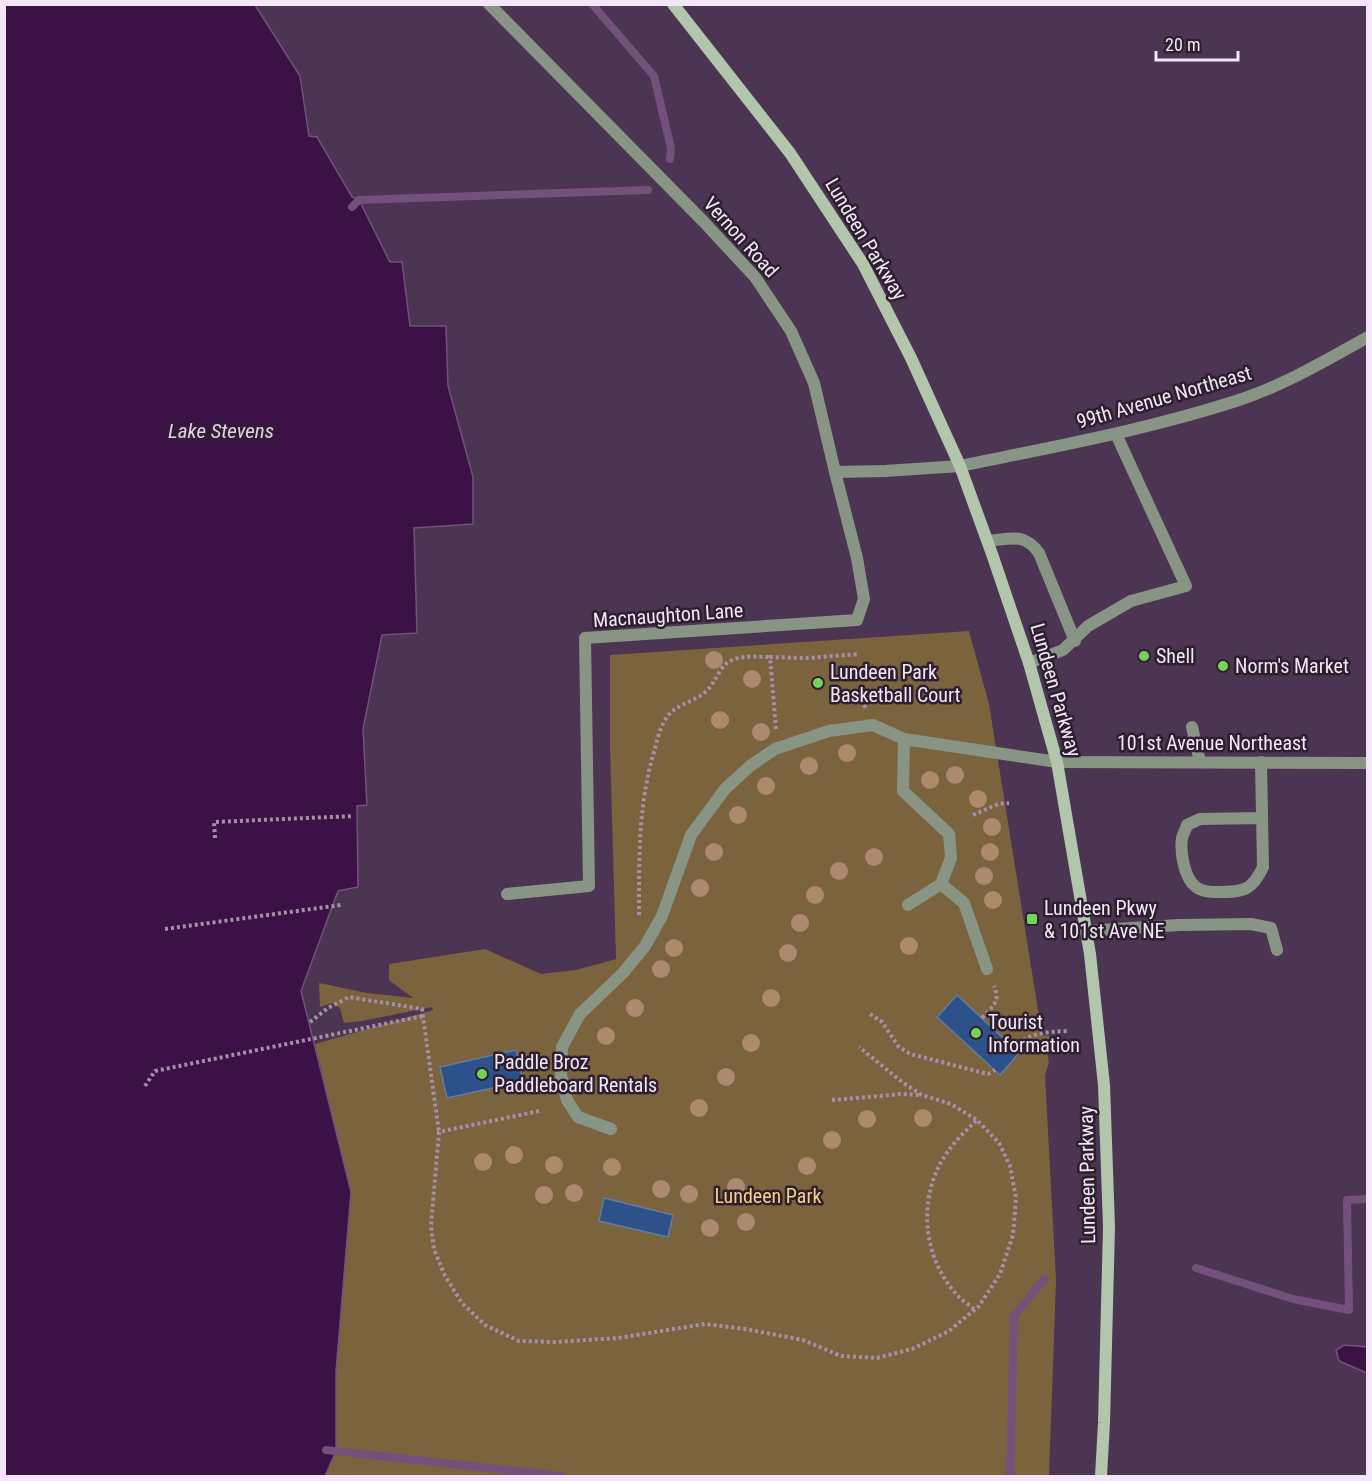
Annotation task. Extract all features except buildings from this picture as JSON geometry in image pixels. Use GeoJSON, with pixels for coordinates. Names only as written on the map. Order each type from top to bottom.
{"type":"FeatureCollection","features":[{"type":"Feature","properties":{"kind":"main road","name":"Lundeen Parkway"},"geometry":{"type":"LineString","coordinates":[[674,4],[790,153],[863,264],[911,358],[960,466],[1029,663],[1057,762],[1086,931],[1104,1085],[1108,1215],[1101,1476]]}},
{"type":"Feature","properties":{"kind":"street","name":"Vernon Road"},"geometry":{"type":"LineString","coordinates":[[489,4],[703,221],[755,277],[791,331],[814,383],[835,472]]}},
{"type":"Feature","properties":{"kind":"street","name":"99th Avenue Northeast"},"geometry":{"type":"LineString","coordinates":[[960,466],[1116,434],[1237,401],[1303,374],[1368,337]]}},
{"type":"Feature","properties":{"kind":"street"},"geometry":{"type":"LineString","coordinates":[[1029,663],[1063,650],[1075,641],[1088,626],[1131,601],[1186,586],[1116,434]]}},
{"type":"Feature","properties":{"kind":"street"},"geometry":{"type":"LineString","coordinates":[[835,472],[960,466]]}},
{"type":"Feature","properties":{"kind":"street","name":"Macnaughton Lane"},"geometry":{"type":"LineString","coordinates":[[507,894],[589,886],[585,638],[857,620],[864,599],[857,558],[835,472]]}},
{"type":"Feature","properties":{"kind":"street"},"geometry":{"type":"LineString","coordinates":[[988,541],[1021,538],[1026,539],[1034,547],[1039,553],[1075,641]]}},
{"type":"Feature","properties":{"kind":"street","name":"101st Avenue Northeast"},"geometry":{"type":"LineString","coordinates":[[611,1129],[578,1117],[567,1100],[561,1075],[562,1047],[580,1014],[623,973],[645,946],[662,916],[691,835],[725,789],[750,766],[776,749],[829,731],[873,725],[904,739],[1057,762],[1368,763]]}},
{"type":"Feature","properties":{"kind":"street"},"geometry":{"type":"LineString","coordinates":[[1192,727],[1200,762]]}},
{"type":"Feature","properties":{"kind":"street"},"geometry":{"type":"LineString","coordinates":[[904,739],[903,791],[949,834],[951,858],[941,884],[908,905]]}},
{"type":"Feature","properties":{"kind":"street"},"geometry":{"type":"LineString","coordinates":[[1261,762],[1263,867],[1254,883],[1239,892],[1206,891],[1195,887],[1187,875],[1183,858],[1182,839],[1187,825],[1200,819],[1261,818]]}},
{"type":"Feature","properties":{"kind":"street"},"geometry":{"type":"LineString","coordinates":[[941,884],[964,903],[987,969]]}},
{"type":"Feature","properties":{"kind":"street"},"geometry":{"type":"LineString","coordinates":[[1086,931],[1251,924],[1271,928],[1276,950]]}},
{"type":"Feature","properties":{"kind":"path"},"geometry":{"type":"LineString","coordinates":[[639,915],[639,837],[644,795],[658,737],[667,716],[687,702],[704,694],[729,660],[741,657],[807,658],[859,654]]}},
{"type":"Feature","properties":{"kind":"path"},"geometry":{"type":"LineString","coordinates":[[770,657],[774,720],[778,739]]}},
{"type":"Feature","properties":{"kind":"path"},"geometry":{"type":"LineString","coordinates":[[973,815],[998,804],[1009,803]]}},
{"type":"Feature","properties":{"kind":"path"},"geometry":{"type":"LineString","coordinates":[[215,838],[214,822],[354,816]]}},
{"type":"Feature","properties":{"kind":"path"},"geometry":{"type":"LineString","coordinates":[[165,929],[341,905]]}},
{"type":"Feature","properties":{"kind":"path"},"geometry":{"type":"LineString","coordinates":[[982,1018],[997,1001],[998,995],[987,969]]}},
{"type":"Feature","properties":{"kind":"path"},"geometry":{"type":"LineString","coordinates":[[310,1022],[328,1008],[349,997],[422,1009],[439,1132],[430,1226],[434,1249],[445,1276],[462,1303],[485,1325],[519,1341],[554,1342],[618,1338],[705,1324],[803,1340],[842,1356],[877,1358],[912,1348],[949,1331],[974,1309],[999,1274],[1014,1235],[1016,1198],[1010,1166],[999,1143],[977,1120],[951,1104],[922,1095],[902,1094],[859,1100],[832,1100]]}},
{"type":"Feature","properties":{"kind":"path"},"geometry":{"type":"LineString","coordinates":[[870,1014],[882,1022],[898,1046],[910,1054],[988,1074],[995,1070]]}},
{"type":"Feature","properties":{"kind":"path"},"geometry":{"type":"LineString","coordinates":[[145,1086],[155,1071],[423,1016]]}},
{"type":"Feature","properties":{"kind":"path"},"geometry":{"type":"LineString","coordinates":[[1014,1048],[1029,1036],[1043,1032],[1067,1031]]}},
{"type":"Feature","properties":{"kind":"path"},"geometry":{"type":"LineString","coordinates":[[859,1047],[922,1095]]}},
{"type":"Feature","properties":{"kind":"path"},"geometry":{"type":"LineString","coordinates":[[439,1132],[539,1111]]}},
{"type":"Feature","properties":{"kind":"path"},"geometry":{"type":"LineString","coordinates":[[974,1309],[957,1295],[936,1261],[930,1245],[927,1206],[932,1184],[942,1161],[960,1137],[977,1120]]}},
{"type":"Feature","properties":{"kind":"green space","name":"Lundeen Park"},"geometry":{"type":"Polygon","coordinates":[[[969,631],[989,704],[1042,1035],[1050,1036],[1047,1051],[1049,1063],[1045,1075],[1056,1280],[1049,1476],[325,1476],[336,1451],[336,1371],[351,1192],[315,1044],[433,1010],[432,1007],[344,1023],[340,1008],[333,1003],[320,1007],[319,983],[367,993],[413,998],[389,980],[389,964],[485,949],[541,974],[576,970],[616,959],[610,655],[969,631]]]}},
{"type":"Feature","properties":{"kind":"water","name":"Lake Stevens"},"geometry":{"type":"Polygon","coordinates":[[[5,4],[255,5],[300,76],[309,136],[317,137],[352,197],[359,200],[390,262],[402,262],[410,326],[446,326],[448,386],[473,477],[473,524],[414,528],[417,633],[382,635],[363,729],[367,805],[357,806],[358,887],[338,891],[301,991],[351,1192],[336,1371],[336,1451],[325,1476],[5,1476],[5,4]]]}},
{"type":"Feature","properties":{"kind":"water"},"geometry":{"type":"Polygon","coordinates":[[[1344,1345],[1367,1347],[1367,1373],[1339,1361],[1336,1350],[1344,1345]]]}},
{"type":"Feature","properties":{"kind":"waterway"},"geometry":{"type":"LineString","coordinates":[[592,4],[654,76],[671,148],[670,159]]}},
{"type":"Feature","properties":{"kind":"waterway"},"geometry":{"type":"LineString","coordinates":[[352,207],[359,200],[648,190]]}},
{"type":"Feature","properties":{"kind":"waterway"},"geometry":{"type":"LineString","coordinates":[[1196,1268],[1293,1299],[1349,1310],[1347,1200],[1368,1199]]}},
{"type":"Feature","properties":{"kind":"waterway"},"geometry":{"type":"LineString","coordinates":[[1010,1476],[1014,1316],[1044,1279]]}},
{"type":"Feature","properties":{"kind":"waterway"},"geometry":{"type":"LineString","coordinates":[[326,1450],[561,1476]]}},
{"type":"Feature","properties":{"kind":"place","name":"Shell"},"geometry":{"type":"Point","coordinates":[1144,656]}},
{"type":"Feature","properties":{"kind":"place","name":"Norm's Market"},"geometry":{"type":"Point","coordinates":[1223,666]}},
{"type":"Feature","properties":{"kind":"place","name":"Lundeen Park Basketball Court"},"geometry":{"type":"Point","coordinates":[818,683]}},
{"type":"Feature","properties":{"kind":"place","name":"Lundeen Pkwy & 101st Ave NE"},"geometry":{"type":"Point","coordinates":[1032,919]}},
{"type":"Feature","properties":{"kind":"place","name":"Tourist Information"},"geometry":{"type":"Point","coordinates":[976,1033]}},
{"type":"Feature","properties":{"kind":"place","name":"Paddle Broz Paddleboard Rentals"},"geometry":{"type":"Point","coordinates":[482,1074]}}]}
